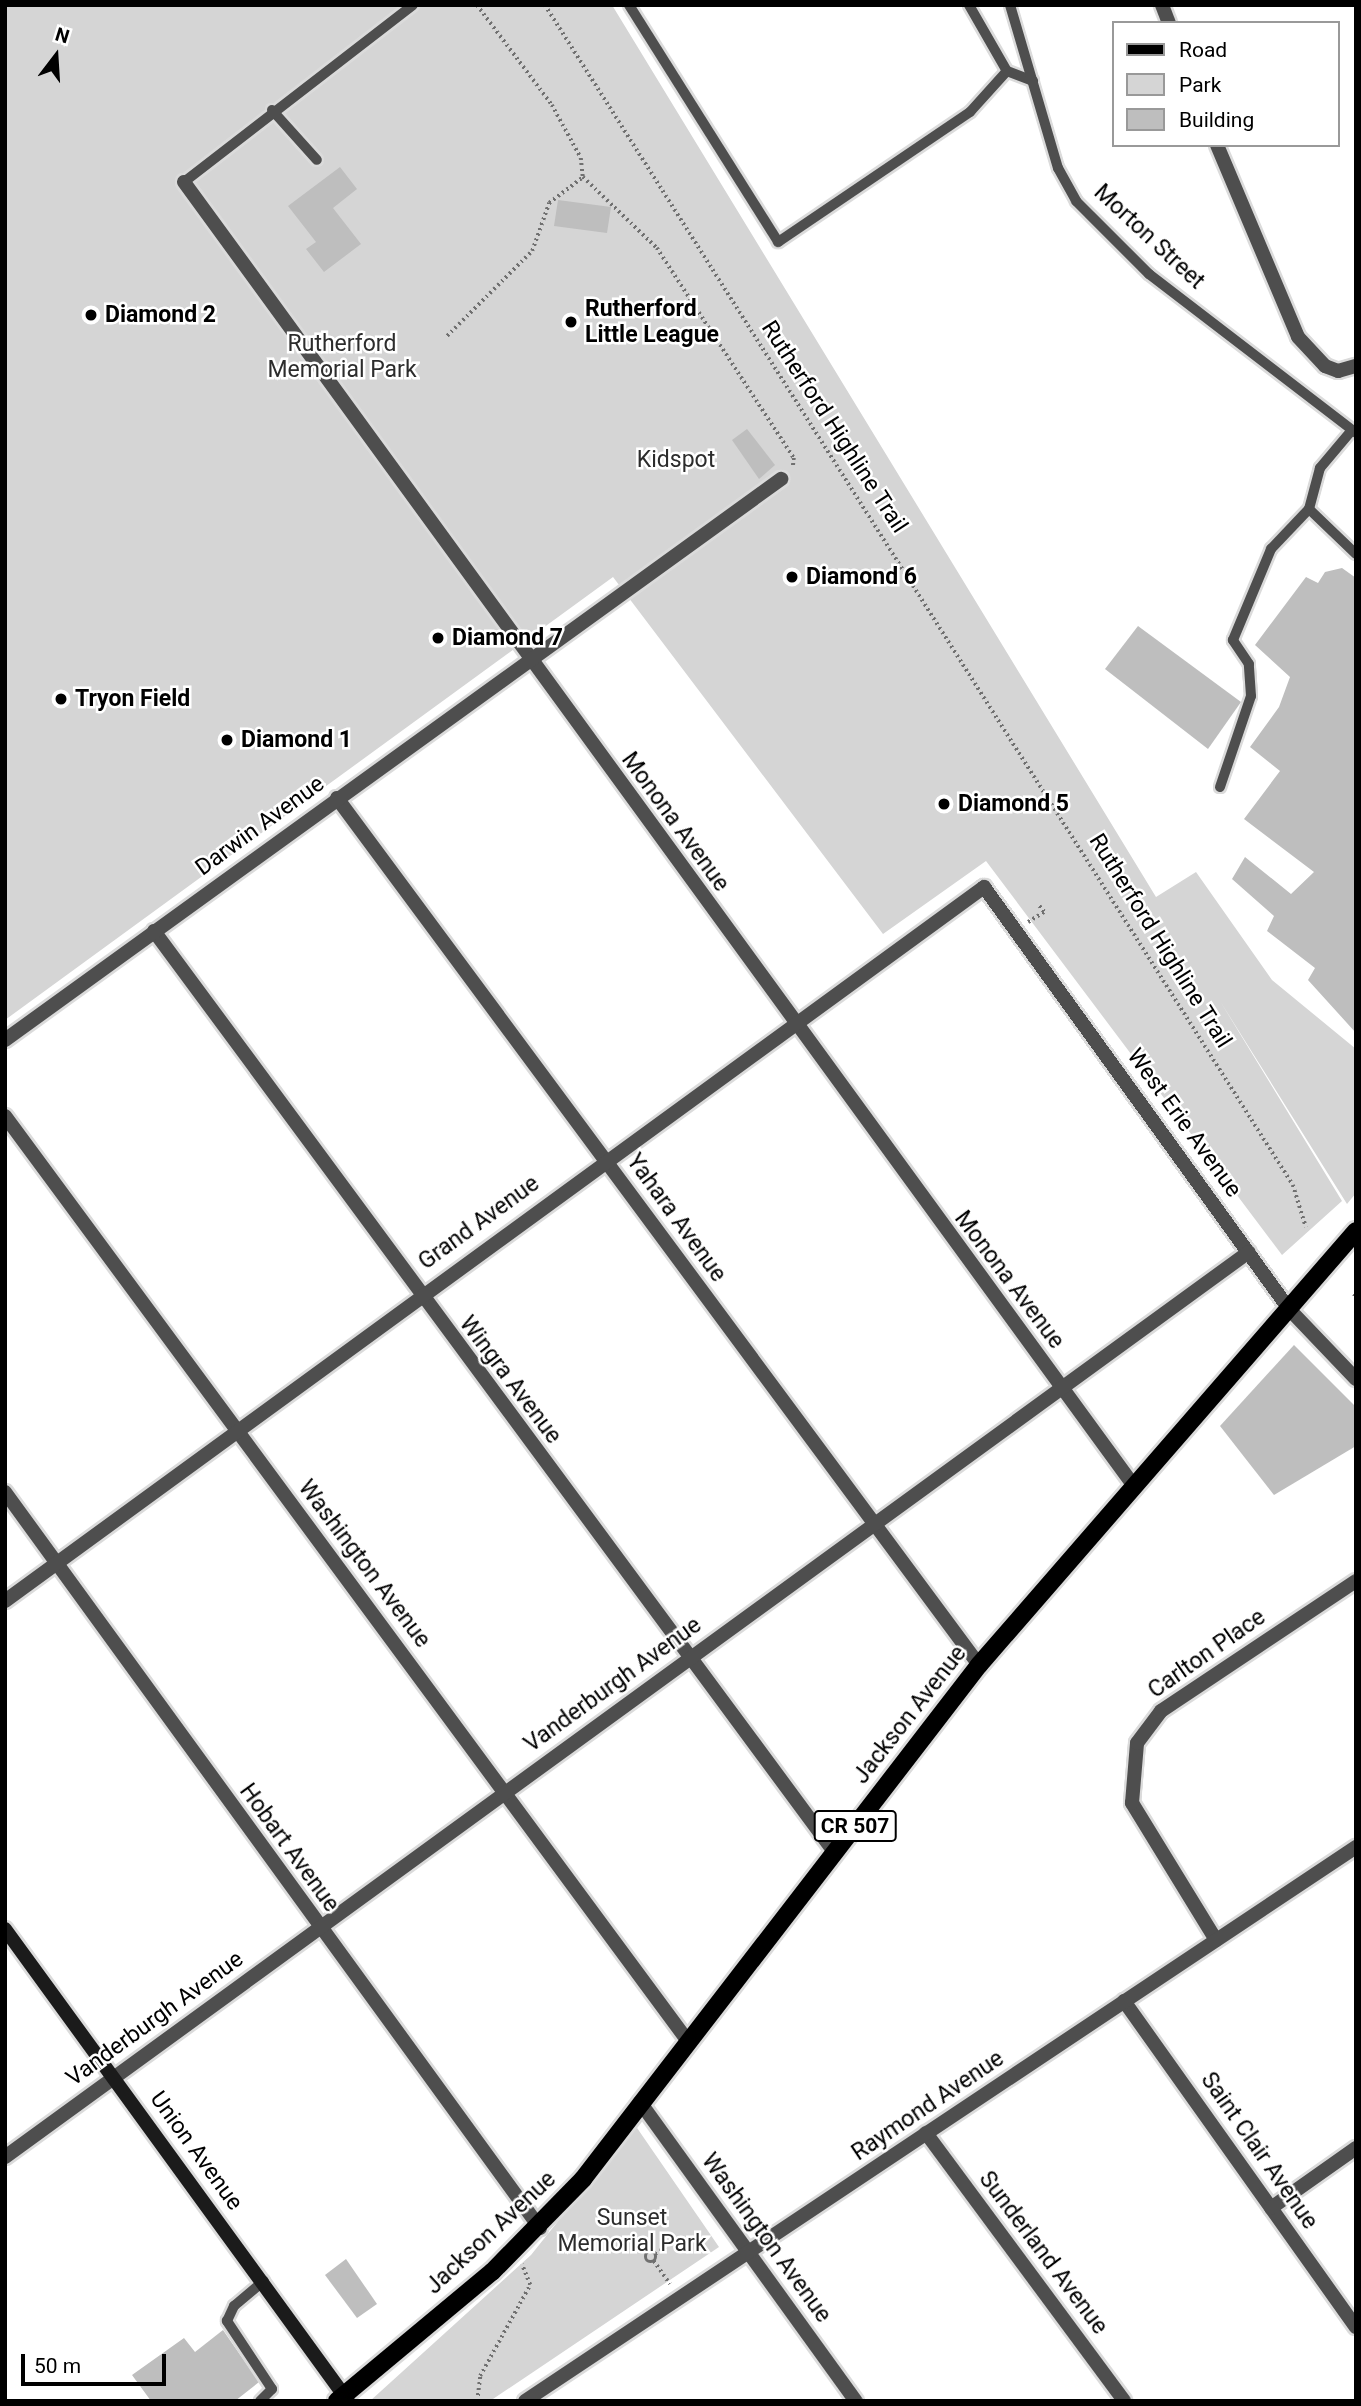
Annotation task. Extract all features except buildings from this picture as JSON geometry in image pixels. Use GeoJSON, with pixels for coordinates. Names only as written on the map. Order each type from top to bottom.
{"type":"FeatureCollection","features":[{"type":"Feature","properties":{"kind":"main road","name":"Jackson Avenue"},"geometry":{"type":"LineString","coordinates":[[343,2399],[540,2228],[979,1665],[1353,1235]]}},
{"type":"Feature","properties":{"kind":"main road","name":"Union Avenue"},"geometry":{"type":"LineString","coordinates":[[5,1929],[264,2281],[343,2399]]}},
{"type":"Feature","properties":{"kind":"street"},"geometry":{"type":"LineString","coordinates":[[1218,147],[1298,337],[1325,366],[1353,368]]}},
{"type":"Feature","properties":{"kind":"street","name":"Monona Avenue"},"geometry":{"type":"LineString","coordinates":[[184,183],[790,1023],[1133,1485]]}},
{"type":"Feature","properties":{"kind":"street","name":"Darwin Avenue"},"geometry":{"type":"LineString","coordinates":[[5,1040],[337,798],[532,662],[781,479]]}},
{"type":"Feature","properties":{"kind":"street","name":"Yahara Avenue"},"geometry":{"type":"LineString","coordinates":[[337,798],[979,1665]]}},
{"type":"Feature","properties":{"kind":"street","name":"Grand Avenue"},"geometry":{"type":"LineString","coordinates":[[5,1601],[790,1023],[984,887]]}},
{"type":"Feature","properties":{"kind":"street","name":"West Erie Avenue"},"geometry":{"type":"LineString","coordinates":[[984,887],[1017,929],[1289,1309],[1356,1379]]}},
{"type":"Feature","properties":{"kind":"street","name":"Wingra Avenue"},"geometry":{"type":"LineString","coordinates":[[154,931],[418,1295],[835,1853]]}},
{"type":"Feature","properties":{"kind":"street","name":"Washington Avenue"},"geometry":{"type":"LineString","coordinates":[[5,1116],[234,1430],[506,1790],[687,2040]]}},
{"type":"Feature","properties":{"kind":"street","name":"Vanderburgh Avenue"},"geometry":{"type":"LineString","coordinates":[[5,2157],[506,1790],[690,1659],[873,1522],[1249,1252]]}},
{"type":"Feature","properties":{"kind":"street","name":"Hobart Avenue"},"geometry":{"type":"LineString","coordinates":[[5,1492],[318,1928],[540,2228]]}},
{"type":"Feature","properties":{"kind":"street","name":"Carlton Place"},"geometry":{"type":"LineString","coordinates":[[1216,1940],[1132,1803],[1137,1743],[1161,1711],[1356,1581]]}},
{"type":"Feature","properties":{"kind":"street","name":"Raymond Avenue"},"geometry":{"type":"LineString","coordinates":[[524,2401],[750,2256],[926,2133],[1356,1847]]}},
{"type":"Feature","properties":{"kind":"street","name":"Saint Clair Avenue"},"geometry":{"type":"LineString","coordinates":[[1124,2001],[1356,2327]]}},
{"type":"Feature","properties":{"kind":"street","name":"Washington Avenue"},"geometry":{"type":"LineString","coordinates":[[640,2102],[856,2401]]}},
{"type":"Feature","properties":{"kind":"street","name":"Sunderland Avenue"},"geometry":{"type":"LineString","coordinates":[[926,2133],[1124,2401]]}},
{"type":"Feature","properties":{"kind":"street"},"geometry":{"type":"LineString","coordinates":[[1271,2208],[1356,2148]]}},
{"type":"Feature","properties":{"kind":"lane"},"geometry":{"type":"LineString","coordinates":[[184,183],[272,110],[413,5]]}},
{"type":"Feature","properties":{"kind":"lane"},"geometry":{"type":"LineString","coordinates":[[629,5],[778,242],[970,112],[1007,71]]}},
{"type":"Feature","properties":{"kind":"lane"},"geometry":{"type":"LineString","coordinates":[[969,5],[1007,71],[1034,81]]}},
{"type":"Feature","properties":{"kind":"lane","name":"Morton Street"},"geometry":{"type":"LineString","coordinates":[[1010,5],[1058,168],[1076,201],[1149,274],[1354,431]]}},
{"type":"Feature","properties":{"kind":"lane"},"geometry":{"type":"LineString","coordinates":[[272,110],[317,160]]}},
{"type":"Feature","properties":{"kind":"lane"},"geometry":{"type":"LineString","coordinates":[[1220,787],[1251,696],[1249,664],[1233,640],[1272,549],[1309,509],[1320,468],[1354,431]]}},
{"type":"Feature","properties":{"kind":"lane"},"geometry":{"type":"LineString","coordinates":[[1309,509],[1356,554]]}},
{"type":"Feature","properties":{"kind":"lane"},"geometry":{"type":"LineString","coordinates":[[260,2401],[272,2389],[227,2321],[234,2306],[264,2281]]}},
{"type":"Feature","properties":{"kind":"path"},"geometry":{"type":"LineString","coordinates":[[477,5],[552,105],[581,158],[583,177],[657,248],[793,458],[781,479]]}},
{"type":"Feature","properties":{"kind":"path","name":"Rutherford Highline Trail"},"geometry":{"type":"LineString","coordinates":[[545,5],[1293,1185],[1306,1227]]}},
{"type":"Feature","properties":{"kind":"path"},"geometry":{"type":"LineString","coordinates":[[447,336],[532,251],[549,203],[583,177]]}},
{"type":"Feature","properties":{"kind":"path"},"geometry":{"type":"LineString","coordinates":[[1017,929],[1044,912],[1039,905]]}},
{"type":"Feature","properties":{"kind":"path"},"geometry":{"type":"LineString","coordinates":[[667,2246],[646,2256],[654,2261],[682,2300]]}},
{"type":"Feature","properties":{"kind":"path"},"geometry":{"type":"LineString","coordinates":[[654,2261],[655,2254]]}},
{"type":"Feature","properties":{"kind":"path"},"geometry":{"type":"LineString","coordinates":[[477,2401],[480,2376],[530,2285],[527,2270],[511,2255]]}},
{"type":"Feature","properties":{"kind":"green space","name":"Rutherford Memorial Park"},"geometry":{"type":"Polygon","coordinates":[[[5,5],[612,5],[1156,897],[1196,872],[1272,980],[1356,1049],[1356,1193],[1347,1204],[1220,1001],[1342,1201],[1282,1255],[986,861],[883,934],[613,577],[5,1020],[5,5]]]}},
{"type":"Feature","properties":{"kind":"green space","name":"Sunset Memorial Park"},"geometry":{"type":"Polygon","coordinates":[[[635,2125],[719,2247],[490,2401],[370,2401],[531,2255],[635,2125]]]}},
{"type":"Feature","properties":{"kind":"place","name":"Diamond 2"},"geometry":{"type":"Point","coordinates":[91,315]}},
{"type":"Feature","properties":{"kind":"place","name":"Rutherford Little League"},"geometry":{"type":"Point","coordinates":[571,322]}},
{"type":"Feature","properties":{"kind":"place","name":"Diamond 6"},"geometry":{"type":"Point","coordinates":[792,577]}},
{"type":"Feature","properties":{"kind":"place","name":"Diamond 7"},"geometry":{"type":"Point","coordinates":[438,638]}},
{"type":"Feature","properties":{"kind":"place","name":"Tryon Field"},"geometry":{"type":"Point","coordinates":[61,699]}},
{"type":"Feature","properties":{"kind":"place","name":"Diamond 1"},"geometry":{"type":"Point","coordinates":[227,740]}},
{"type":"Feature","properties":{"kind":"place","name":"Diamond 5"},"geometry":{"type":"Point","coordinates":[944,804]}},
{"type":"Feature","properties":{"kind":"park label","name":"Kidspot"},"geometry":{"type":"Point","coordinates":[676,460]}}]}
